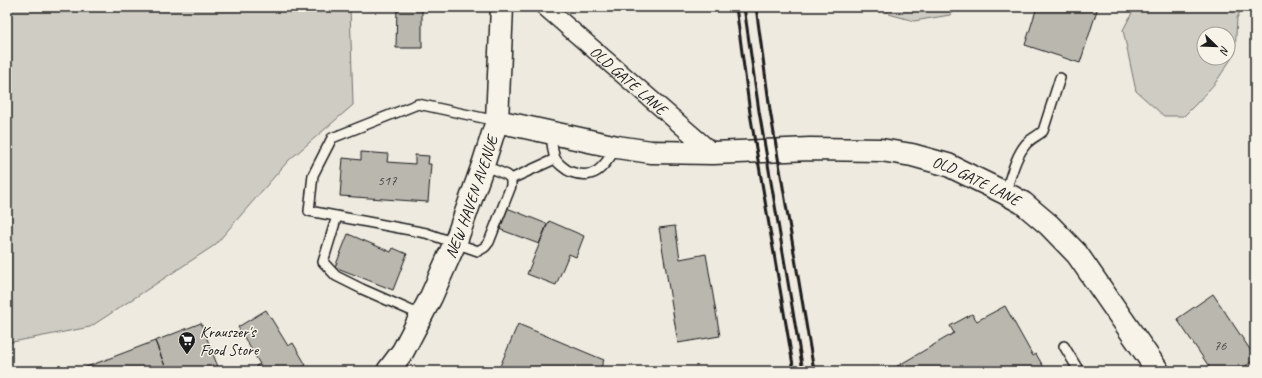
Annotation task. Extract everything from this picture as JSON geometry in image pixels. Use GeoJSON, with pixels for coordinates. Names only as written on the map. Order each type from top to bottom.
{"type":"FeatureCollection","features":[{"type":"Feature","properties":{"kind":"main road","name":"NEW HAVEN AVENUE"},"geometry":{"type":"LineString","coordinates":[[388,371],[403,351],[422,315],[455,242],[483,165],[497,121],[502,7]]}},
{"type":"Feature","properties":{"kind":"main road","name":"OLD GATE LANE"},"geometry":{"type":"LineString","coordinates":[[497,121],[617,147],[651,152],[713,153],[810,149],[881,150],[948,165],[1006,193],[1022,203],[1049,225],[1077,254],[1157,371]]}},
{"type":"Feature","properties":{"kind":"street","name":"OLD GATE LANE"},"geometry":{"type":"LineString","coordinates":[[545,7],[713,153]]}},
{"type":"Feature","properties":{"kind":"lane"},"geometry":{"type":"LineString","coordinates":[[1006,193],[1021,151],[1027,143],[1040,135],[1043,131],[1060,78]]}},
{"type":"Feature","properties":{"kind":"lane"},"geometry":{"type":"LineString","coordinates":[[483,165],[507,175],[511,179],[511,186],[489,242],[485,247],[478,251],[426,233],[309,211],[313,175],[332,138],[418,104],[497,121]]}},
{"type":"Feature","properties":{"kind":"lane"},"geometry":{"type":"LineString","coordinates":[[551,133],[555,158],[567,170],[580,175],[594,173],[604,166],[617,147]]}},
{"type":"Feature","properties":{"kind":"lane"},"geometry":{"type":"LineString","coordinates":[[511,179],[555,158]]}},
{"type":"Feature","properties":{"kind":"lane"},"geometry":{"type":"LineString","coordinates":[[337,216],[323,262],[336,276],[422,315]]}},
{"type":"Feature","properties":{"kind":"lane"},"geometry":{"type":"LineString","coordinates":[[1064,346],[1079,371]]}},
{"type":"Feature","properties":{"kind":"shaded area"},"geometry":{"type":"Polygon","coordinates":[[[7,7],[350,7],[353,105],[288,161],[215,245],[90,327],[7,343],[7,7]]]}},
{"type":"Feature","properties":{"kind":"shaded area"},"geometry":{"type":"Polygon","coordinates":[[[882,7],[956,7],[950,15],[914,21],[889,14],[882,7]]]}},
{"type":"Feature","properties":{"kind":"shaded area"},"geometry":{"type":"Polygon","coordinates":[[[1135,7],[1242,7],[1237,18],[1236,36],[1236,26],[1196,26],[1196,66],[1226,66],[1216,82],[1184,116],[1164,116],[1136,91],[1123,30],[1135,7]]]}},
{"type":"Feature","properties":{"kind":"building"},"geometry":{"type":"Polygon","coordinates":[[[397,7],[422,7],[422,48],[396,48],[397,7]]]}},
{"type":"Feature","properties":{"kind":"building"},"geometry":{"type":"Polygon","coordinates":[[[1037,7],[1098,7],[1080,63],[1025,45],[1037,7]]]}},
{"type":"Feature","properties":{"kind":"building"},"geometry":{"type":"Polygon","coordinates":[[[361,152],[388,154],[387,162],[415,164],[415,155],[429,156],[428,164],[431,164],[428,202],[340,196],[343,158],[361,160],[361,152]]]}},
{"type":"Feature","properties":{"kind":"building"},"geometry":{"type":"Polygon","coordinates":[[[507,208],[547,224],[539,244],[499,229],[507,208]]]}},
{"type":"Feature","properties":{"kind":"building"},"geometry":{"type":"Polygon","coordinates":[[[549,221],[584,236],[576,257],[569,254],[556,285],[527,274],[549,221]]]}},
{"type":"Feature","properties":{"kind":"building"},"geometry":{"type":"Polygon","coordinates":[[[675,226],[680,259],[706,254],[720,336],[678,343],[659,228],[675,226]]]}},
{"type":"Feature","properties":{"kind":"building"},"geometry":{"type":"Polygon","coordinates":[[[348,234],[391,252],[393,248],[407,254],[393,290],[335,267],[348,234]]]}},
{"type":"Feature","properties":{"kind":"building"},"geometry":{"type":"Polygon","coordinates":[[[1213,294],[1255,357],[1255,359],[1239,371],[1212,371],[1177,319],[1213,294]]]}},
{"type":"Feature","properties":{"kind":"building"},"geometry":{"type":"Polygon","coordinates":[[[1005,306],[1033,356],[1036,354],[1046,371],[889,371],[954,333],[950,326],[972,314],[977,321],[1005,306]]]}},
{"type":"Feature","properties":{"kind":"building"},"geometry":{"type":"Polygon","coordinates":[[[266,310],[288,346],[293,343],[306,365],[296,371],[258,371],[256,366],[260,364],[238,327],[266,310]]]}},
{"type":"Feature","properties":{"kind":"building"},"geometry":{"type":"Polygon","coordinates":[[[201,323],[218,367],[207,371],[167,371],[155,341],[201,323]]]}},
{"type":"Feature","properties":{"kind":"building"},"geometry":{"type":"Polygon","coordinates":[[[518,324],[604,360],[599,371],[498,371],[518,324]]]}},
{"type":"Feature","properties":{"kind":"building"},"geometry":{"type":"Polygon","coordinates":[[[155,341],[167,371],[76,371],[155,341]]]}},
{"type":"Feature","properties":{"kind":"railway"},"geometry":{"type":"LineString","coordinates":[[736,7],[750,113],[794,371]]}},
{"type":"Feature","properties":{"kind":"railway"},"geometry":{"type":"LineString","coordinates":[[744,7],[759,111],[803,371]]}},
{"type":"Feature","properties":{"kind":"railway"},"geometry":{"type":"LineString","coordinates":[[756,7],[770,110],[814,371]]}},
{"type":"Feature","properties":{"kind":"place","name":"Krauszer's Food Store"},"geometry":{"type":"Point","coordinates":[187,355]}}]}
